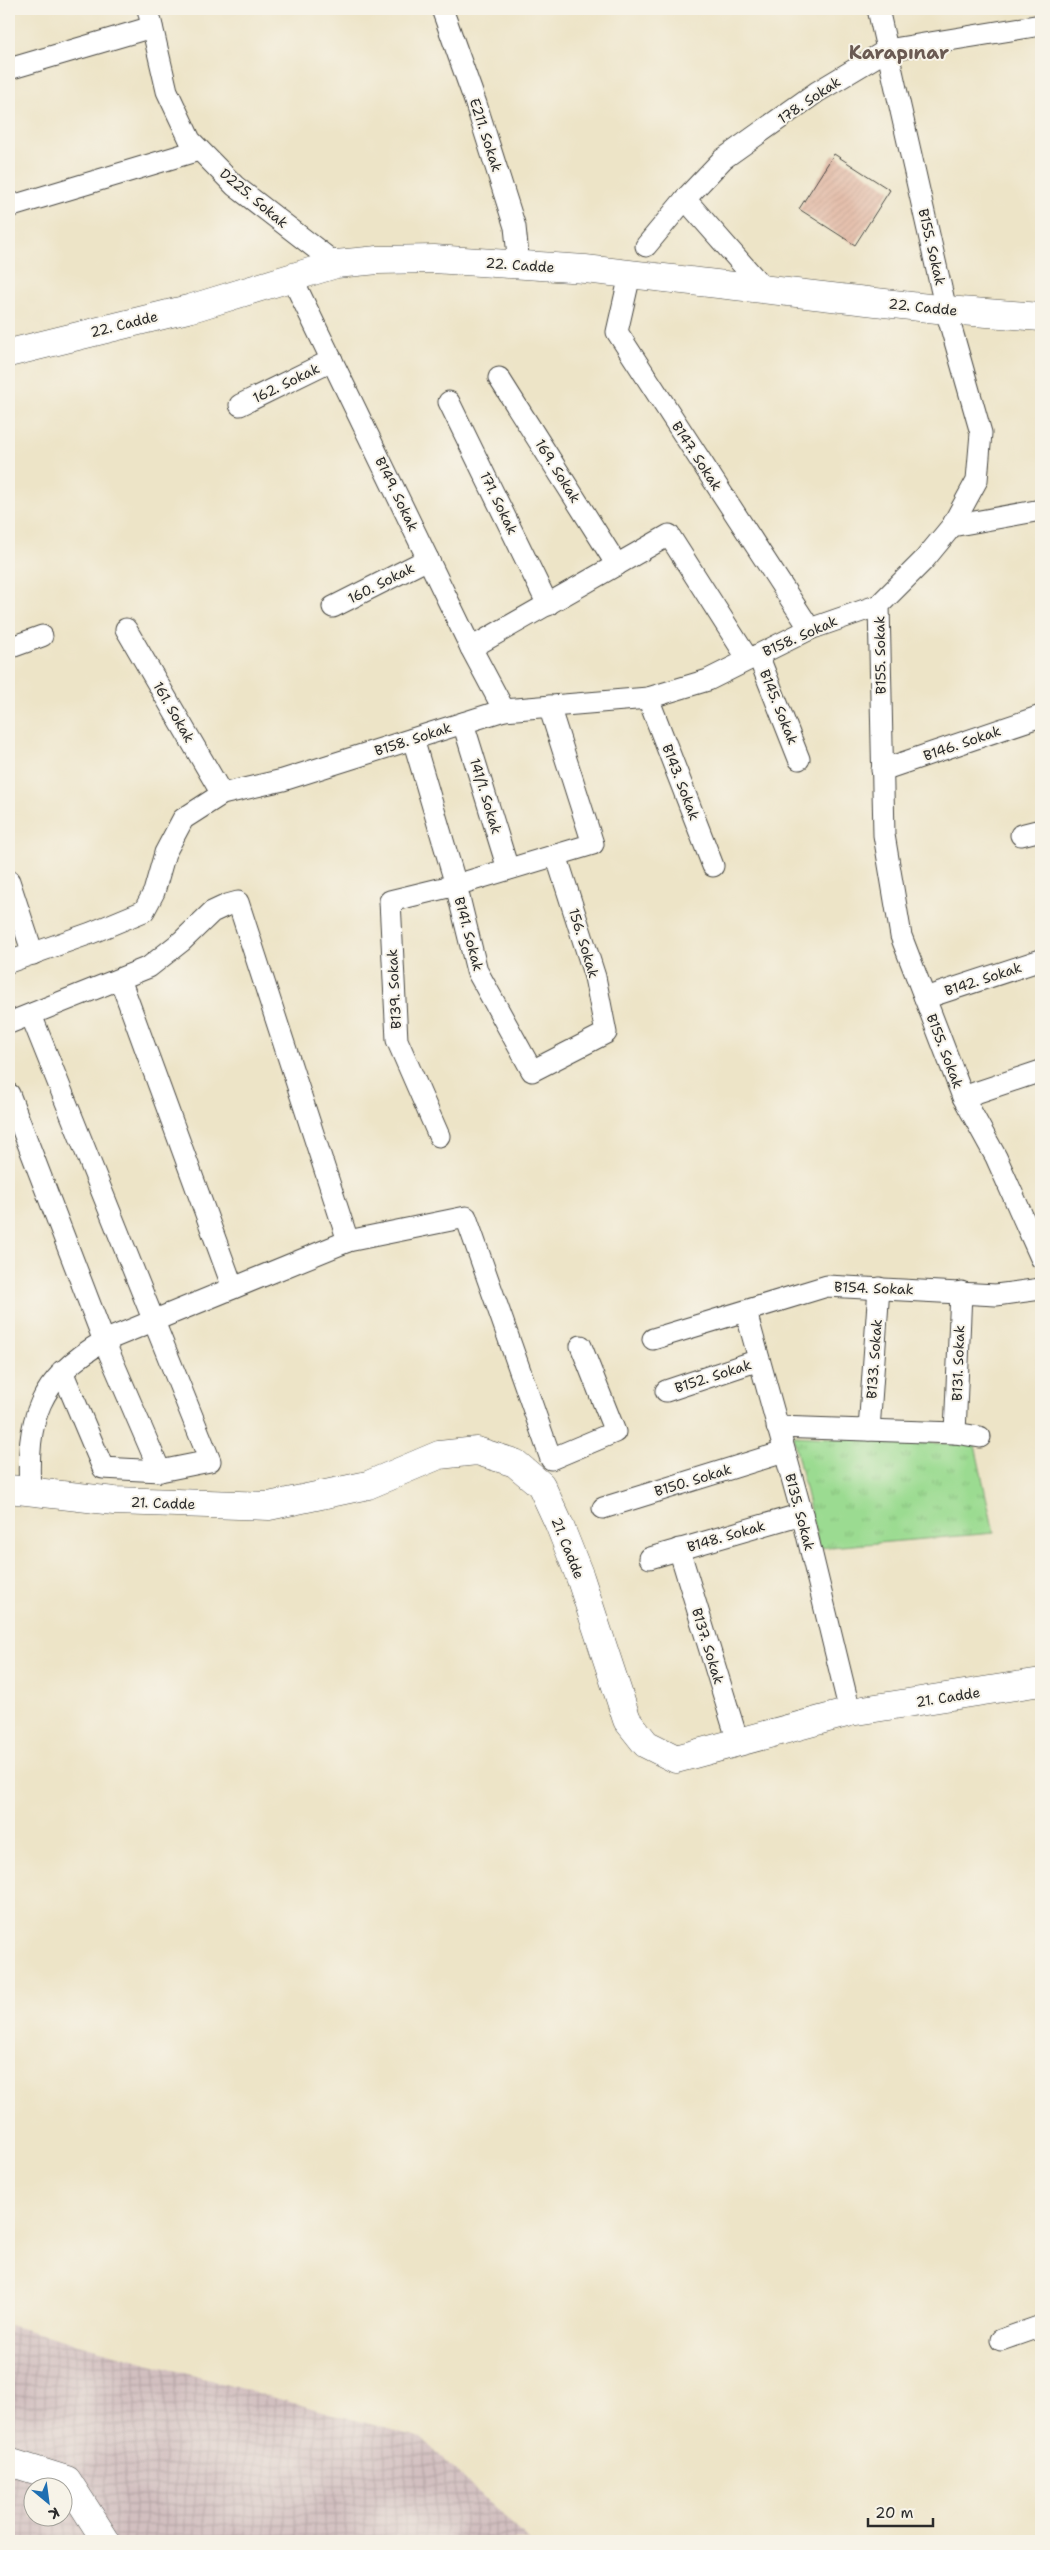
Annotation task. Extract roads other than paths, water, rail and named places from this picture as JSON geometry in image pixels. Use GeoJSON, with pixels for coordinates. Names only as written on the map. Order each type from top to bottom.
{"type":"FeatureCollection","features":[{"type":"Feature","properties":{"kind":"main road","name":"22. Cadde"},"geometry":{"type":"LineString","coordinates":[[9,353],[192,308],[336,264],[434,258],[630,274],[946,310],[1041,317]]}},
{"type":"Feature","properties":{"kind":"main road","name":"21. Cadde"},"geometry":{"type":"LineString","coordinates":[[20,1490],[114,1502],[269,1506],[368,1485],[439,1455],[477,1451],[515,1464],[541,1485],[548,1500],[580,1577],[627,1720],[646,1744],[676,1759],[850,1712],[1041,1682]]}},
{"type":"Feature","properties":{"kind":"main road"},"geometry":{"type":"LineString","coordinates":[[10,2459],[67,2480],[106,2541]]}},
{"type":"Feature","properties":{"kind":"street","name":"E211. Sokak"},"geometry":{"type":"LineString","coordinates":[[442,9],[476,104],[515,227],[519,265]]}},
{"type":"Feature","properties":{"kind":"street","name":"B155. Sokak"},"geometry":{"type":"LineString","coordinates":[[878,9],[946,310],[981,433],[977,480],[952,526],[924,560],[879,604],[884,835],[901,936],[963,1097],[996,1157],[1041,1258]]}},
{"type":"Feature","properties":{"kind":"street"},"geometry":{"type":"LineString","coordinates":[[9,69],[150,18]]}},
{"type":"Feature","properties":{"kind":"street","name":"D225. Sokak"},"geometry":{"type":"LineString","coordinates":[[150,18],[167,91],[190,140],[235,186],[336,264]]}},
{"type":"Feature","properties":{"kind":"street","name":"178. Sokak"},"geometry":{"type":"LineString","coordinates":[[646,246],[723,159],[817,92],[888,50],[1041,25]]}},
{"type":"Feature","properties":{"kind":"street"},"geometry":{"type":"LineString","coordinates":[[9,206],[199,150]]}},
{"type":"Feature","properties":{"kind":"street"},"geometry":{"type":"LineString","coordinates":[[686,199],[765,290]]}},
{"type":"Feature","properties":{"kind":"street","name":"B147. Sokak"},"geometry":{"type":"LineString","coordinates":[[630,274],[617,332],[810,629]]}},
{"type":"Feature","properties":{"kind":"street","name":"B149. Sokak"},"geometry":{"type":"LineString","coordinates":[[292,278],[471,648],[504,710]]}},
{"type":"Feature","properties":{"kind":"street","name":"162. Sokak"},"geometry":{"type":"LineString","coordinates":[[240,405],[332,360]]}},
{"type":"Feature","properties":{"kind":"street","name":"169. Sokak"},"geometry":{"type":"LineString","coordinates":[[500,378],[617,565]]}},
{"type":"Feature","properties":{"kind":"street","name":"171. Sokak"},"geometry":{"type":"LineString","coordinates":[[450,402],[548,604]]}},
{"type":"Feature","properties":{"kind":"street"},"geometry":{"type":"LineString","coordinates":[[952,526],[1041,510]]}},
{"type":"Feature","properties":{"kind":"street","name":"B145. Sokak"},"geometry":{"type":"LineString","coordinates":[[617,565],[670,535],[753,657],[799,759]]}},
{"type":"Feature","properties":{"kind":"street","name":"160. Sokak"},"geometry":{"type":"LineString","coordinates":[[333,607],[428,559]]}},
{"type":"Feature","properties":{"kind":"street"},"geometry":{"type":"LineString","coordinates":[[471,648],[617,565]]}},
{"type":"Feature","properties":{"kind":"street","name":"B158. Sokak"},"geometry":{"type":"LineString","coordinates":[[9,962],[144,911],[154,892],[165,853],[183,819],[222,794],[283,780],[504,710],[648,698],[708,680],[810,629],[879,604]]}},
{"type":"Feature","properties":{"kind":"street","name":"161. Sokak"},"geometry":{"type":"LineString","coordinates":[[126,629],[222,794]]}},
{"type":"Feature","properties":{"kind":"street"},"geometry":{"type":"LineString","coordinates":[[9,648],[42,636]]}},
{"type":"Feature","properties":{"kind":"street","name":"B143. Sokak"},"geometry":{"type":"LineString","coordinates":[[648,698],[713,866]]}},
{"type":"Feature","properties":{"kind":"street"},"geometry":{"type":"LineString","coordinates":[[456,885],[593,844],[549,706]]}},
{"type":"Feature","properties":{"kind":"street","name":"B146. Sokak"},"geometry":{"type":"LineString","coordinates":[[882,770],[1041,716]]}},
{"type":"Feature","properties":{"kind":"street","name":"141/1. Sokak"},"geometry":{"type":"LineString","coordinates":[[463,723],[508,869]]}},
{"type":"Feature","properties":{"kind":"street","name":"B141. Sokak"},"geometry":{"type":"LineString","coordinates":[[413,738],[456,885],[478,970],[532,1071],[606,1033]]}},
{"type":"Feature","properties":{"kind":"street","name":"156. Sokak"},"geometry":{"type":"LineString","coordinates":[[556,855],[595,976],[606,1033]]}},
{"type":"Feature","properties":{"kind":"street"},"geometry":{"type":"LineString","coordinates":[[9,881],[33,954]]}},
{"type":"Feature","properties":{"kind":"street","name":"B139. Sokak"},"geometry":{"type":"LineString","coordinates":[[438,1136],[397,1040],[390,901],[456,885]]}},
{"type":"Feature","properties":{"kind":"street"},"geometry":{"type":"LineString","coordinates":[[9,1023],[149,967],[182,941],[212,912],[226,905],[238,902],[348,1241]]}},
{"type":"Feature","properties":{"kind":"street","name":"B142. Sokak"},"geometry":{"type":"LineString","coordinates":[[925,998],[1041,960]]}},
{"type":"Feature","properties":{"kind":"street"},"geometry":{"type":"LineString","coordinates":[[120,979],[233,1288]]}},
{"type":"Feature","properties":{"kind":"street"},"geometry":{"type":"LineString","coordinates":[[31,1015],[210,1461],[160,1471],[103,1468],[62,1371]]}},
{"type":"Feature","properties":{"kind":"street"},"geometry":{"type":"LineString","coordinates":[[963,1097],[1041,1071]]}},
{"type":"Feature","properties":{"kind":"street"},"geometry":{"type":"LineString","coordinates":[[9,1094],[104,1340],[160,1471]]}},
{"type":"Feature","properties":{"kind":"street"},"geometry":{"type":"LineString","coordinates":[[20,1490],[35,1414],[43,1398],[62,1371],[75,1359],[104,1340],[348,1241],[466,1217],[551,1459],[615,1432],[581,1346]]}},
{"type":"Feature","properties":{"kind":"street","name":"B154. Sokak"},"geometry":{"type":"LineString","coordinates":[[653,1339],[828,1286],[996,1295],[1041,1289]]}},
{"type":"Feature","properties":{"kind":"street","name":"B133. Sokak"},"geometry":{"type":"LineString","coordinates":[[869,1430],[879,1288]]}},
{"type":"Feature","properties":{"kind":"street","name":"B131. Sokak"},"geometry":{"type":"LineString","coordinates":[[955,1433],[961,1292]]}},
{"type":"Feature","properties":{"kind":"street","name":"B135. Sokak"},"geometry":{"type":"LineString","coordinates":[[746,1312],[802,1514],[850,1712]]}},
{"type":"Feature","properties":{"kind":"street","name":"B152. Sokak"},"geometry":{"type":"LineString","coordinates":[[666,1391],[759,1360]]}},
{"type":"Feature","properties":{"kind":"street"},"geometry":{"type":"LineString","coordinates":[[777,1427],[955,1433],[980,1437]]}},
{"type":"Feature","properties":{"kind":"street","name":"B150. Sokak"},"geometry":{"type":"LineString","coordinates":[[603,1508],[784,1452]]}},
{"type":"Feature","properties":{"kind":"street","name":"B148. Sokak"},"geometry":{"type":"LineString","coordinates":[[650,1558],[802,1514]]}},
{"type":"Feature","properties":{"kind":"street","name":"B137. Sokak"},"geometry":{"type":"LineString","coordinates":[[679,1549],[738,1742]]}},
{"type":"Feature","properties":{"kind":"street"},"geometry":{"type":"LineString","coordinates":[[1000,2340],[1041,2326]]}},
{"type":"Feature","properties":{"kind":"district","name":"Karapınar"},"geometry":{"type":"Point","coordinates":[899,52]}}]}
